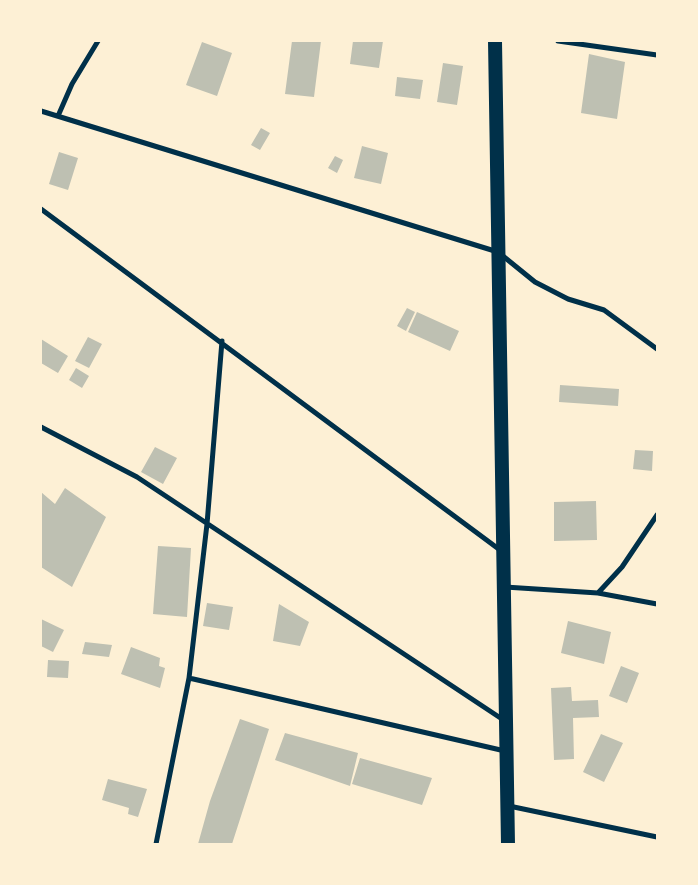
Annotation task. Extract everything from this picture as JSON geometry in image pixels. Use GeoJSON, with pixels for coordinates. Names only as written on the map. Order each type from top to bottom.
{"type":"FeatureCollection","features":[{"type":"Feature","properties":{"kind":"highway"},"geometry":{"type":"LineString","coordinates":[[496,41],[508,844]]}},
{"type":"Feature","properties":{"kind":"street"},"geometry":{"type":"LineString","coordinates":[[58,116],[72,84],[98,41]]}},
{"type":"Feature","properties":{"kind":"street"},"geometry":{"type":"LineString","coordinates":[[558,41],[657,55]]}},
{"type":"Feature","properties":{"kind":"street"},"geometry":{"type":"LineString","coordinates":[[41,111],[498,252],[535,282],[568,299],[604,310],[657,348]]}},
{"type":"Feature","properties":{"kind":"street"},"geometry":{"type":"LineString","coordinates":[[41,209],[222,341],[503,552]]}},
{"type":"Feature","properties":{"kind":"street"},"geometry":{"type":"LineString","coordinates":[[156,844],[188,678],[207,524],[222,341]]}},
{"type":"Feature","properties":{"kind":"street"},"geometry":{"type":"LineString","coordinates":[[41,427],[137,477],[507,722]]}},
{"type":"Feature","properties":{"kind":"street"},"geometry":{"type":"LineString","coordinates":[[598,593],[622,567],[657,515]]}},
{"type":"Feature","properties":{"kind":"street"},"geometry":{"type":"LineString","coordinates":[[505,586],[598,593],[657,604]]}},
{"type":"Feature","properties":{"kind":"street"},"geometry":{"type":"LineString","coordinates":[[188,678],[507,752]]}},
{"type":"Feature","properties":{"kind":"street"},"geometry":{"type":"LineString","coordinates":[[508,806],[657,837]]}},
{"type":"Feature","properties":{"kind":"building"},"geometry":{"type":"Polygon","coordinates":[[[292,41],[321,41],[314,97],[285,94],[292,41]]]}},
{"type":"Feature","properties":{"kind":"building"},"geometry":{"type":"Polygon","coordinates":[[[353,41],[383,41],[379,68],[350,64],[353,41]]]}},
{"type":"Feature","properties":{"kind":"building"},"geometry":{"type":"Polygon","coordinates":[[[202,42],[232,53],[217,96],[186,85],[202,42]]]}},
{"type":"Feature","properties":{"kind":"building"},"geometry":{"type":"Polygon","coordinates":[[[589,54],[625,62],[617,119],[581,113],[589,54]]]}},
{"type":"Feature","properties":{"kind":"building"},"geometry":{"type":"Polygon","coordinates":[[[443,63],[463,66],[457,105],[437,102],[443,63]]]}},
{"type":"Feature","properties":{"kind":"building"},"geometry":{"type":"Polygon","coordinates":[[[397,77],[423,80],[420,99],[395,96],[397,77]]]}},
{"type":"Feature","properties":{"kind":"building"},"geometry":{"type":"Polygon","coordinates":[[[261,128],[270,133],[260,150],[251,145],[261,128]]]}},
{"type":"Feature","properties":{"kind":"building"},"geometry":{"type":"Polygon","coordinates":[[[362,146],[388,153],[381,184],[354,178],[362,146]]]}},
{"type":"Feature","properties":{"kind":"building"},"geometry":{"type":"Polygon","coordinates":[[[59,152],[78,158],[68,190],[49,184],[59,152]]]}},
{"type":"Feature","properties":{"kind":"building"},"geometry":{"type":"Polygon","coordinates":[[[335,156],[343,160],[337,173],[328,168],[335,156]]]}},
{"type":"Feature","properties":{"kind":"building"},"geometry":{"type":"Polygon","coordinates":[[[407,308],[415,312],[406,331],[397,326],[407,308]]]}},
{"type":"Feature","properties":{"kind":"building"},"geometry":{"type":"Polygon","coordinates":[[[417,312],[459,331],[450,351],[408,332],[417,312]]]}},
{"type":"Feature","properties":{"kind":"building"},"geometry":{"type":"Polygon","coordinates":[[[88,337],[102,344],[89,368],[75,361],[88,337]]]}},
{"type":"Feature","properties":{"kind":"building"},"geometry":{"type":"Polygon","coordinates":[[[41,339],[68,356],[58,373],[41,363],[41,339]]]}},
{"type":"Feature","properties":{"kind":"building"},"geometry":{"type":"Polygon","coordinates":[[[76,368],[89,376],[82,388],[69,380],[76,368]]]}},
{"type":"Feature","properties":{"kind":"building"},"geometry":{"type":"Polygon","coordinates":[[[560,385],[619,389],[618,406],[559,402],[560,385]]]}},
{"type":"Feature","properties":{"kind":"building"},"geometry":{"type":"Polygon","coordinates":[[[155,447],[177,458],[163,484],[141,472],[155,447]]]}},
{"type":"Feature","properties":{"kind":"building"},"geometry":{"type":"Polygon","coordinates":[[[635,450],[653,451],[652,471],[633,469],[635,450]]]}},
{"type":"Feature","properties":{"kind":"building"},"geometry":{"type":"Polygon","coordinates":[[[65,488],[106,517],[72,587],[41,567],[41,492],[55,504],[65,488]]]}},
{"type":"Feature","properties":{"kind":"building"},"geometry":{"type":"Polygon","coordinates":[[[596,501],[597,540],[554,541],[554,502],[596,501]]]}},
{"type":"Feature","properties":{"kind":"building"},"geometry":{"type":"Polygon","coordinates":[[[158,546],[191,548],[187,617],[153,614],[158,546]]]}},
{"type":"Feature","properties":{"kind":"building"},"geometry":{"type":"Polygon","coordinates":[[[207,603],[233,607],[229,630],[203,626],[207,603]]]}},
{"type":"Feature","properties":{"kind":"building"},"geometry":{"type":"Polygon","coordinates":[[[279,604],[309,622],[300,646],[273,641],[279,604]]]}},
{"type":"Feature","properties":{"kind":"building"},"geometry":{"type":"Polygon","coordinates":[[[41,619],[64,630],[53,652],[41,646],[41,619]]]}},
{"type":"Feature","properties":{"kind":"building"},"geometry":{"type":"Polygon","coordinates":[[[568,621],[611,632],[604,664],[561,653],[568,621]]]}},
{"type":"Feature","properties":{"kind":"building"},"geometry":{"type":"Polygon","coordinates":[[[85,642],[112,645],[109,657],[82,654],[85,642]]]}},
{"type":"Feature","properties":{"kind":"building"},"geometry":{"type":"Polygon","coordinates":[[[131,647],[160,658],[159,666],[165,668],[160,688],[121,674],[131,647]]]}},
{"type":"Feature","properties":{"kind":"building"},"geometry":{"type":"Polygon","coordinates":[[[48,660],[69,661],[68,678],[47,677],[48,660]]]}},
{"type":"Feature","properties":{"kind":"building"},"geometry":{"type":"Polygon","coordinates":[[[621,666],[639,673],[627,703],[609,696],[621,666]]]}},
{"type":"Feature","properties":{"kind":"building"},"geometry":{"type":"Polygon","coordinates":[[[571,687],[572,701],[598,700],[599,717],[573,718],[574,759],[554,760],[551,688],[571,687]]]}},
{"type":"Feature","properties":{"kind":"building"},"geometry":{"type":"Polygon","coordinates":[[[240,719],[269,729],[232,844],[198,844],[210,801],[240,719]]]}},
{"type":"Feature","properties":{"kind":"building"},"geometry":{"type":"Polygon","coordinates":[[[285,733],[358,753],[350,786],[275,760],[285,733]]]}},
{"type":"Feature","properties":{"kind":"building"},"geometry":{"type":"Polygon","coordinates":[[[601,734],[623,743],[604,782],[583,772],[601,734]]]}},
{"type":"Feature","properties":{"kind":"building"},"geometry":{"type":"Polygon","coordinates":[[[360,758],[432,778],[422,805],[352,784],[360,758]]]}},
{"type":"Feature","properties":{"kind":"building"},"geometry":{"type":"Polygon","coordinates":[[[108,779],[147,789],[138,817],[128,814],[129,808],[102,800],[108,779]]]}}]}
